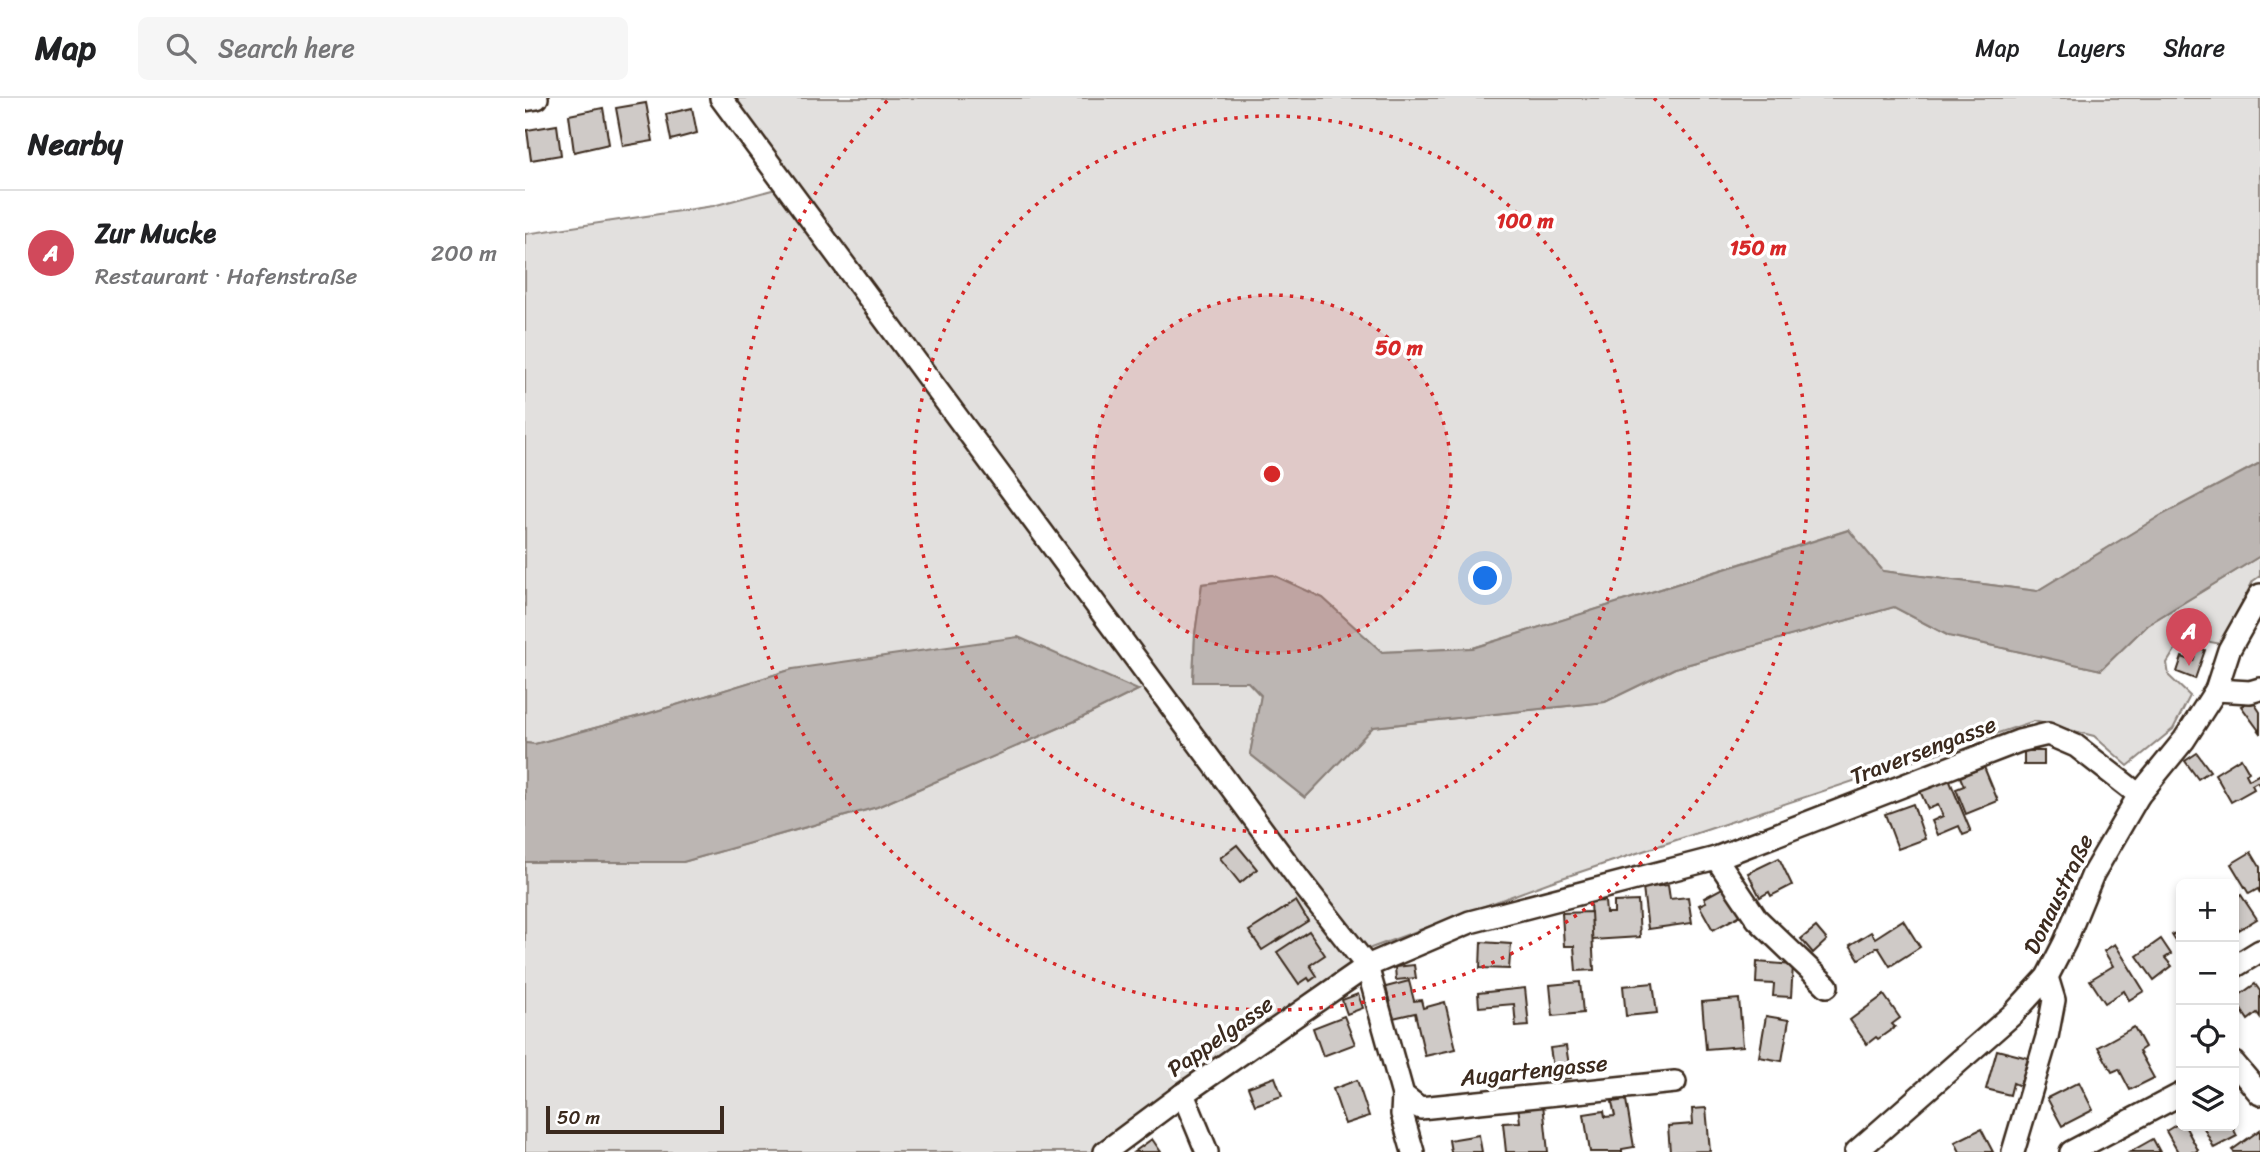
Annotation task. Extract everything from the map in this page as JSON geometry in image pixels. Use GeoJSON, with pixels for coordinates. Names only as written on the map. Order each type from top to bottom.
{"type":"FeatureCollection","features":[{"type":"Feature","properties":{"kind":"street"},"geometry":{"type":"LineString","coordinates":[[525,100],[537,98]]}},
{"type":"Feature","properties":{"kind":"street"},"geometry":{"type":"LineString","coordinates":[[721,98],[1301,882],[1367,966],[1403,1095],[1402,1114],[1413,1152]]}},
{"type":"Feature","properties":{"kind":"street","name":"Donaustraße"},"geometry":{"type":"LineString","coordinates":[[1856,1152],[2013,1014],[2047,977],[2065,942],[2093,874],[2139,795],[2184,740],[2215,690],[2229,650],[2260,595]]}},
{"type":"Feature","properties":{"kind":"street"},"geometry":{"type":"LineString","coordinates":[[2215,690],[2250,692],[2260,689]]}},
{"type":"Feature","properties":{"kind":"street","name":"Traversengasse"},"geometry":{"type":"LineString","coordinates":[[1367,966],[1470,922],[1716,858],[2019,741],[2048,734],[2076,746],[2139,795]]}},
{"type":"Feature","properties":{"kind":"street"},"geometry":{"type":"LineString","coordinates":[[1716,858],[1757,919],[1827,986]]}},
{"type":"Feature","properties":{"kind":"street"},"geometry":{"type":"LineString","coordinates":[[2239,964],[2260,951]]}},
{"type":"Feature","properties":{"kind":"street","name":"Pappelgasse"},"geometry":{"type":"LineString","coordinates":[[1105,1152],[1183,1094],[1367,966]]}},
{"type":"Feature","properties":{"kind":"street"},"geometry":{"type":"LineString","coordinates":[[2013,1152],[2047,1037],[2054,1000],[2047,977]]}},
{"type":"Feature","properties":{"kind":"street"},"geometry":{"type":"LineString","coordinates":[[2238,1068],[2260,1094]]}},
{"type":"Feature","properties":{"kind":"street","name":"Augartengasse"},"geometry":{"type":"LineString","coordinates":[[1403,1095],[1420,1108],[1675,1082]]}},
{"type":"Feature","properties":{"kind":"street"},"geometry":{"type":"LineString","coordinates":[[1183,1094],[1207,1152]]}},
{"type":"Feature","properties":{"kind":"street"},"geometry":{"type":"LineString","coordinates":[[2071,1152],[2176,1097]]}},
{"type":"Feature","properties":{"kind":"shaded area"},"geometry":{"type":"Polygon","coordinates":[[[732,98],[2260,98],[2260,463],[2160,516],[2037,591],[1883,571],[1848,530],[1473,648],[1382,652],[1323,598],[1273,575],[1202,584],[1195,634],[1193,682],[1248,682],[1261,696],[1250,754],[1305,798],[1373,727],[1605,702],[1675,668],[1894,607],[1949,636],[2101,670],[2147,625],[2260,556],[2260,576],[2253,581],[2221,644],[2183,637],[2167,663],[2169,676],[2190,696],[2173,729],[2128,766],[2094,736],[2034,721],[1550,882],[1371,948],[1097,1152],[525,1152],[525,862],[683,862],[877,807],[1075,721],[1138,690],[793,669],[647,714],[535,744],[525,743],[525,234],[713,206],[798,183],[732,98]]]}},
{"type":"Feature","properties":{"kind":"shaded area"},"geometry":{"type":"Polygon","coordinates":[[[2260,463],[2260,556],[2147,625],[2101,670],[1949,636],[1894,607],[1675,668],[1605,702],[1373,727],[1305,798],[1250,754],[1261,695],[1248,682],[1193,682],[1195,634],[1202,584],[1273,575],[1323,598],[1382,652],[1473,648],[1849,530],[1883,571],[2037,591],[2160,516],[2260,463]]]}},
{"type":"Feature","properties":{"kind":"shaded area"},"geometry":{"type":"Polygon","coordinates":[[[1018,637],[1138,690],[1075,721],[877,807],[683,862],[525,862],[525,743],[535,744],[647,714],[793,669],[1018,637]]]}},
{"type":"Feature","properties":{"kind":"building"},"geometry":{"type":"Polygon","coordinates":[[[646,103],[653,141],[623,146],[616,108],[646,103]]]}},
{"type":"Feature","properties":{"kind":"building"},"geometry":{"type":"Polygon","coordinates":[[[603,108],[609,144],[574,152],[569,115],[603,108]]]}},
{"type":"Feature","properties":{"kind":"building"},"geometry":{"type":"Polygon","coordinates":[[[692,108],[697,133],[671,140],[666,114],[692,108]]]}},
{"type":"Feature","properties":{"kind":"building"},"geometry":{"type":"Polygon","coordinates":[[[557,125],[561,155],[531,160],[527,130],[557,125]]]}},
{"type":"Feature","properties":{"kind":"building"},"geometry":{"type":"Polygon","coordinates":[[[2198,647],[2205,650],[2195,679],[2177,672],[2182,657],[2193,661],[2198,647]]]}},
{"type":"Feature","properties":{"kind":"building"},"geometry":{"type":"Polygon","coordinates":[[[2252,700],[2260,712],[2260,732],[2241,706],[2252,700]]]}},
{"type":"Feature","properties":{"kind":"building"},"geometry":{"type":"Polygon","coordinates":[[[2024,751],[2044,751],[2044,765],[2024,765],[2024,751]]]}},
{"type":"Feature","properties":{"kind":"building"},"geometry":{"type":"Polygon","coordinates":[[[2197,753],[2210,771],[2198,779],[2185,761],[2197,753]]]}},
{"type":"Feature","properties":{"kind":"building"},"geometry":{"type":"Polygon","coordinates":[[[2241,758],[2249,772],[2246,774],[2249,780],[2260,774],[2260,786],[2257,782],[2252,785],[2254,789],[2231,802],[2215,774],[2241,758]]]}},
{"type":"Feature","properties":{"kind":"building"},"geometry":{"type":"Polygon","coordinates":[[[1984,767],[1998,801],[1966,814],[1956,789],[1964,786],[1960,777],[1984,767]]]}},
{"type":"Feature","properties":{"kind":"building"},"geometry":{"type":"Polygon","coordinates":[[[1949,779],[1971,832],[1963,835],[1959,826],[1938,835],[1932,821],[1943,816],[1938,805],[1928,809],[1920,791],[1949,779]]]}},
{"type":"Feature","properties":{"kind":"building"},"geometry":{"type":"Polygon","coordinates":[[[1913,804],[1925,839],[1898,849],[1885,814],[1913,804]]]}},
{"type":"Feature","properties":{"kind":"building"},"geometry":{"type":"Polygon","coordinates":[[[1237,845],[1257,869],[1240,883],[1220,858],[1237,845]]]}},
{"type":"Feature","properties":{"kind":"building"},"geometry":{"type":"Polygon","coordinates":[[[2251,852],[2260,867],[2260,893],[2258,889],[2249,894],[2231,864],[2251,852]]]}},
{"type":"Feature","properties":{"kind":"building"},"geometry":{"type":"Polygon","coordinates":[[[1779,858],[1792,885],[1771,896],[1769,892],[1760,897],[1748,873],[1779,858]]]}},
{"type":"Feature","properties":{"kind":"building"},"geometry":{"type":"Polygon","coordinates":[[[1668,885],[1670,899],[1688,897],[1692,923],[1648,929],[1643,888],[1668,885]]]}},
{"type":"Feature","properties":{"kind":"building"},"geometry":{"type":"Polygon","coordinates":[[[1726,886],[1741,915],[1713,930],[1699,905],[1706,902],[1704,898],[1726,886]]]}},
{"type":"Feature","properties":{"kind":"building"},"geometry":{"type":"Polygon","coordinates":[[[2241,895],[2257,919],[2239,930],[2241,895]]]}},
{"type":"Feature","properties":{"kind":"building"},"geometry":{"type":"Polygon","coordinates":[[[1296,901],[1308,921],[1262,950],[1249,931],[1296,901]]]}},
{"type":"Feature","properties":{"kind":"building"},"geometry":{"type":"Polygon","coordinates":[[[1605,901],[1606,913],[1614,913],[1614,902],[1638,901],[1640,937],[1592,940],[1590,902],[1605,901]]]}},
{"type":"Feature","properties":{"kind":"building"},"geometry":{"type":"Polygon","coordinates":[[[1591,912],[1594,970],[1576,971],[1574,946],[1564,946],[1562,913],[1591,912]]]}},
{"type":"Feature","properties":{"kind":"building"},"geometry":{"type":"Polygon","coordinates":[[[1903,920],[1920,947],[1890,966],[1878,947],[1859,959],[1850,945],[1871,932],[1875,938],[1903,920]]]}},
{"type":"Feature","properties":{"kind":"building"},"geometry":{"type":"Polygon","coordinates":[[[1816,927],[1827,940],[1813,953],[1801,939],[1816,927]]]}},
{"type":"Feature","properties":{"kind":"building"},"geometry":{"type":"Polygon","coordinates":[[[1309,931],[1325,955],[1310,965],[1317,976],[1299,984],[1277,952],[1309,931]]]}},
{"type":"Feature","properties":{"kind":"building"},"geometry":{"type":"Polygon","coordinates":[[[2161,939],[2171,954],[2165,958],[2172,966],[2154,980],[2137,956],[2161,939]]]}},
{"type":"Feature","properties":{"kind":"building"},"geometry":{"type":"Polygon","coordinates":[[[1481,942],[1511,944],[1509,969],[1480,968],[1481,942]]]}},
{"type":"Feature","properties":{"kind":"building"},"geometry":{"type":"Polygon","coordinates":[[[2115,944],[2144,991],[2129,1000],[2124,991],[2105,1003],[2090,980],[2113,966],[2104,951],[2115,944]]]}},
{"type":"Feature","properties":{"kind":"building"},"geometry":{"type":"Polygon","coordinates":[[[1757,962],[1793,965],[1791,997],[1773,996],[1774,984],[1756,983],[1757,962]]]}},
{"type":"Feature","properties":{"kind":"building"},"geometry":{"type":"Polygon","coordinates":[[[1414,965],[1416,978],[1396,980],[1395,967],[1414,965]]]}},
{"type":"Feature","properties":{"kind":"building"},"geometry":{"type":"Polygon","coordinates":[[[1409,981],[1414,1001],[1421,1000],[1423,1008],[1445,1002],[1456,1049],[1425,1056],[1415,1013],[1393,1018],[1386,987],[1409,981]]]}},
{"type":"Feature","properties":{"kind":"building"},"geometry":{"type":"Polygon","coordinates":[[[1580,982],[1583,1013],[1553,1016],[1550,985],[1580,982]]]}},
{"type":"Feature","properties":{"kind":"building"},"geometry":{"type":"Polygon","coordinates":[[[1653,983],[1657,1013],[1626,1016],[1623,986],[1653,983]]]}},
{"type":"Feature","properties":{"kind":"building"},"geometry":{"type":"Polygon","coordinates":[[[2255,984],[2260,991],[2260,1017],[2257,1013],[2248,1020],[2239,1006],[2239,995],[2255,984]]]}},
{"type":"Feature","properties":{"kind":"building"},"geometry":{"type":"Polygon","coordinates":[[[1525,988],[1529,1026],[1516,1027],[1514,1004],[1479,1007],[1478,993],[1525,988]]]}},
{"type":"Feature","properties":{"kind":"building"},"geometry":{"type":"Polygon","coordinates":[[[1358,994],[1363,1008],[1347,1014],[1342,1000],[1358,994]]]}},
{"type":"Feature","properties":{"kind":"building"},"geometry":{"type":"Polygon","coordinates":[[[1884,995],[1900,1018],[1892,1024],[1895,1027],[1867,1044],[1850,1020],[1884,995]]]}},
{"type":"Feature","properties":{"kind":"building"},"geometry":{"type":"Polygon","coordinates":[[[1739,999],[1743,1046],[1706,1049],[1702,1002],[1739,999]]]}},
{"type":"Feature","properties":{"kind":"building"},"geometry":{"type":"Polygon","coordinates":[[[1344,1016],[1355,1044],[1323,1056],[1313,1028],[1344,1016]]]}},
{"type":"Feature","properties":{"kind":"building"},"geometry":{"type":"Polygon","coordinates":[[[1766,1016],[1789,1020],[1782,1061],[1759,1057],[1766,1016]]]}},
{"type":"Feature","properties":{"kind":"building"},"geometry":{"type":"Polygon","coordinates":[[[2134,1027],[2145,1047],[2139,1051],[2154,1078],[2130,1090],[2119,1069],[2112,1072],[2098,1047],[2134,1027]]]}},
{"type":"Feature","properties":{"kind":"building"},"geometry":{"type":"Polygon","coordinates":[[[1566,1046],[1571,1078],[1555,1080],[1550,1048],[1566,1046]]]}},
{"type":"Feature","properties":{"kind":"building"},"geometry":{"type":"Polygon","coordinates":[[[1997,1050],[2028,1058],[2020,1086],[2013,1083],[2010,1095],[1986,1089],[1997,1050]]]}},
{"type":"Feature","properties":{"kind":"building"},"geometry":{"type":"Polygon","coordinates":[[[1275,1077],[1282,1096],[1255,1105],[1248,1087],[1275,1077]]]}},
{"type":"Feature","properties":{"kind":"building"},"geometry":{"type":"Polygon","coordinates":[[[1357,1080],[1369,1116],[1345,1124],[1333,1089],[1357,1080]]]}},
{"type":"Feature","properties":{"kind":"building"},"geometry":{"type":"Polygon","coordinates":[[[2079,1082],[2093,1110],[2062,1126],[2047,1098],[2079,1082]]]}},
{"type":"Feature","properties":{"kind":"building"},"geometry":{"type":"Polygon","coordinates":[[[1626,1100],[1634,1147],[1622,1149],[1622,1152],[1590,1152],[1584,1114],[1604,1111],[1605,1117],[1615,1116],[1612,1102],[1626,1100]]]}},
{"type":"Feature","properties":{"kind":"building"},"geometry":{"type":"Polygon","coordinates":[[[1543,1104],[1548,1152],[1506,1152],[1503,1123],[1520,1122],[1518,1106],[1543,1104]]]}},
{"type":"Feature","properties":{"kind":"building"},"geometry":{"type":"Polygon","coordinates":[[[1706,1108],[1710,1151],[1670,1152],[1668,1126],[1693,1124],[1692,1109],[1706,1108]]]}},
{"type":"Feature","properties":{"kind":"building"},"geometry":{"type":"Polygon","coordinates":[[[2176,1125],[2176,1131],[2188,1131],[2198,1150],[2178,1152],[2166,1131],[2176,1125]]]}},
{"type":"Feature","properties":{"kind":"building"},"geometry":{"type":"Polygon","coordinates":[[[1981,1129],[1993,1152],[1960,1152],[1955,1142],[1981,1129]]]}},
{"type":"Feature","properties":{"kind":"building"},"geometry":{"type":"Polygon","coordinates":[[[2260,1130],[2260,1152],[2232,1150],[2260,1130]]]}},
{"type":"Feature","properties":{"kind":"building"},"geometry":{"type":"Polygon","coordinates":[[[2206,1131],[2234,1131],[2237,1136],[2214,1148],[2206,1131]]]}},
{"type":"Feature","properties":{"kind":"building"},"geometry":{"type":"Polygon","coordinates":[[[1479,1135],[1482,1152],[1451,1152],[1449,1140],[1479,1135]]]}},
{"type":"Feature","properties":{"kind":"building"},"geometry":{"type":"Polygon","coordinates":[[[1152,1139],[1161,1152],[1134,1152],[1152,1139]]]}},
{"type":"Feature","properties":{"kind":"building"},"geometry":{"type":"Polygon","coordinates":[[[2153,1139],[2160,1152],[2130,1152],[2153,1139]]]}},
{"type":"Feature","properties":{"kind":"place","name":"Zur Mucke"},"geometry":{"type":"Point","coordinates":[2189,666]}}]}
